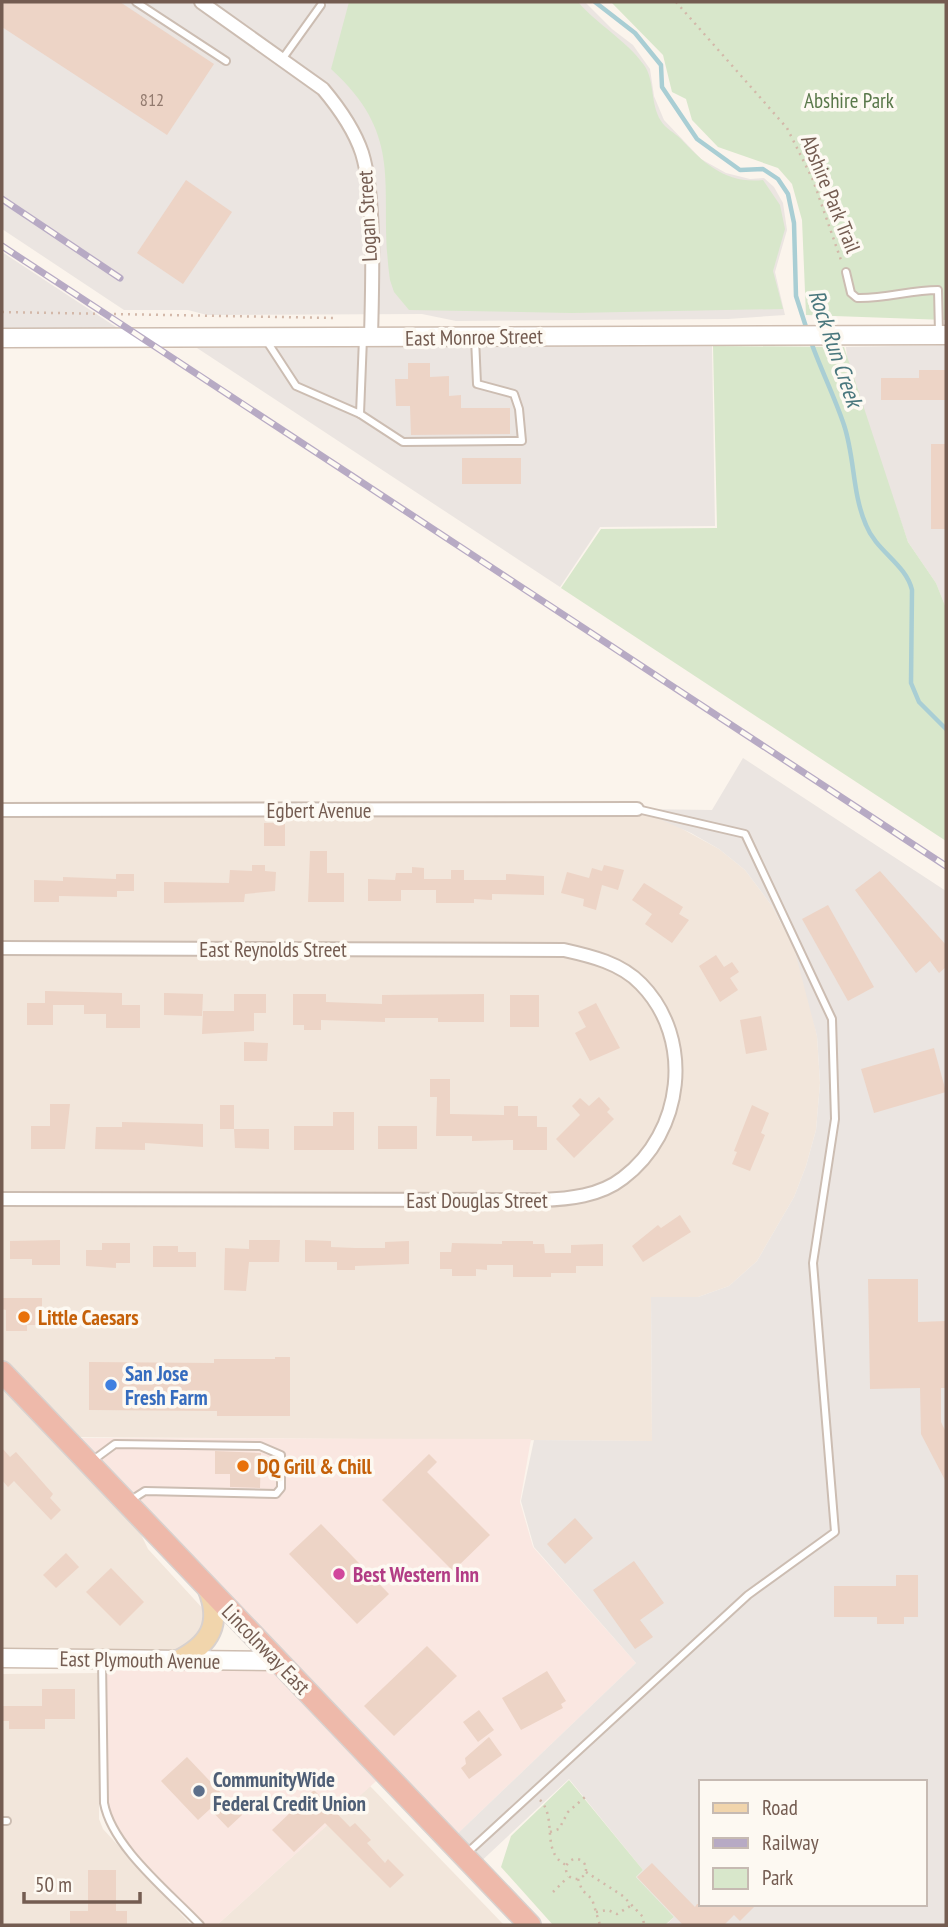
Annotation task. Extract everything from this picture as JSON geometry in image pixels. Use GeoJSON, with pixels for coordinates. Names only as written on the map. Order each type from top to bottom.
{"type":"FeatureCollection","features":[{"type":"Feature","properties":{"kind":"highway","name":"Lincolnway East"},"geometry":{"type":"LineString","coordinates":[[2,1372],[530,1925]]}},
{"type":"Feature","properties":{"kind":"main road"},"geometry":{"type":"LineString","coordinates":[[178,1660],[198,1650],[211,1629],[213,1603],[208,1589]]}},
{"type":"Feature","properties":{"kind":"street","name":"Logan Street"},"geometry":{"type":"LineString","coordinates":[[201,2],[323,89],[339,107],[362,153],[369,195],[367,338]]}},
{"type":"Feature","properties":{"kind":"street","name":"East Monroe Street"},"geometry":{"type":"LineString","coordinates":[[2,338],[943,335]]}},
{"type":"Feature","properties":{"kind":"street","name":"Egbert Avenue"},"geometry":{"type":"LineString","coordinates":[[2,810],[637,809]]}},
{"type":"Feature","properties":{"kind":"street","name":"East Reynolds Street"},"geometry":{"type":"LineString","coordinates":[[2,948],[545,949]]}},
{"type":"Feature","properties":{"kind":"street","name":"East Douglas Street"},"geometry":{"type":"LineString","coordinates":[[2,1199],[541,1200],[582,1196],[605,1189],[623,1178],[639,1162],[665,1125],[673,1106],[676,1083],[671,1040],[655,1001],[640,983],[622,969],[581,954],[545,949]]}},
{"type":"Feature","properties":{"kind":"street","name":"East Plymouth Avenue"},"geometry":{"type":"LineString","coordinates":[[2,1658],[277,1661]]}},
{"type":"Feature","properties":{"kind":"lane"},"geometry":{"type":"LineString","coordinates":[[136,2],[226,61]]}},
{"type":"Feature","properties":{"kind":"lane"},"geometry":{"type":"LineString","coordinates":[[283,58],[321,5]]}},
{"type":"Feature","properties":{"kind":"lane"},"geometry":{"type":"LineString","coordinates":[[846,272],[852,293],[857,298],[882,299],[908,292],[938,290],[943,335]]}},
{"type":"Feature","properties":{"kind":"lane"},"geometry":{"type":"LineString","coordinates":[[265,338],[296,386],[360,415],[403,442],[522,441],[519,409],[514,394],[477,384],[475,337]]}},
{"type":"Feature","properties":{"kind":"lane"},"geometry":{"type":"LineString","coordinates":[[360,415],[367,338]]}},
{"type":"Feature","properties":{"kind":"lane"},"geometry":{"type":"LineString","coordinates":[[464,1856],[748,1595],[835,1532],[813,1263],[835,1119],[832,1019],[745,834],[637,809]]}},
{"type":"Feature","properties":{"kind":"lane"},"geometry":{"type":"LineString","coordinates":[[89,1463],[115,1444],[260,1446],[281,1455],[281,1488],[276,1494],[145,1491],[126,1503]]}},
{"type":"Feature","properties":{"kind":"lane"},"geometry":{"type":"LineString","coordinates":[[102,1659],[104,1803],[107,1821],[120,1840],[200,1925]]}},
{"type":"Feature","properties":{"kind":"path","name":"Abshire Park Trail"},"geometry":{"type":"LineString","coordinates":[[676,2],[787,128],[813,180],[846,272]]}},
{"type":"Feature","properties":{"kind":"path"},"geometry":{"type":"LineString","coordinates":[[2,312],[333,318]]}},
{"type":"Feature","properties":{"kind":"path"},"geometry":{"type":"LineString","coordinates":[[533,1793],[548,1808],[553,1854],[566,1865],[569,1876]]}},
{"type":"Feature","properties":{"kind":"path"},"geometry":{"type":"LineString","coordinates":[[550,1832],[559,1829],[568,1812],[585,1797]]}},
{"type":"Feature","properties":{"kind":"path"},"geometry":{"type":"LineString","coordinates":[[566,1865],[571,1860],[581,1860],[586,1872],[618,1891],[643,1917],[645,1925]]}},
{"type":"Feature","properties":{"kind":"path"},"geometry":{"type":"LineString","coordinates":[[578,1879],[586,1872]]}},
{"type":"Feature","properties":{"kind":"path"},"geometry":{"type":"LineString","coordinates":[[569,1876],[578,1879],[600,1925]]}},
{"type":"Feature","properties":{"kind":"path"},"geometry":{"type":"LineString","coordinates":[[553,1892],[569,1876]]}},
{"type":"Feature","properties":{"kind":"path"},"geometry":{"type":"LineString","coordinates":[[596,1912],[608,1910],[617,1914],[632,1905]]}},
{"type":"Feature","properties":{"kind":"shaded area"},"geometry":{"type":"Polygon","coordinates":[[[2,2],[585,2],[633,45],[650,69],[654,96],[664,120],[701,159],[726,173],[750,179],[764,178],[774,187],[783,203],[787,230],[775,272],[785,315],[728,319],[456,321],[422,314],[207,315],[188,310],[124,310],[2,229],[2,2]]]}},
{"type":"Feature","properties":{"kind":"shaded area"},"geometry":{"type":"Polygon","coordinates":[[[2,252],[119,329],[2,329],[2,252]]]}},
{"type":"Feature","properties":{"kind":"shaded area"},"geometry":{"type":"Polygon","coordinates":[[[712,345],[715,526],[600,527],[560,587],[197,348],[712,345]]]}},
{"type":"Feature","properties":{"kind":"shaded area"},"geometry":{"type":"Polygon","coordinates":[[[946,345],[946,608],[936,583],[908,542],[848,367],[846,347],[946,345]]]}},
{"type":"Feature","properties":{"kind":"shaded area"},"geometry":{"type":"Polygon","coordinates":[[[743,758],[946,891],[946,1925],[666,1925],[674,1917],[636,1877],[643,1870],[569,1779],[475,1867],[450,1841],[636,1663],[534,1547],[521,1501],[534,1440],[652,1441],[651,1297],[698,1297],[729,1286],[757,1261],[794,1197],[816,1130],[820,1083],[817,1036],[794,948],[772,906],[745,870],[719,849],[691,833],[637,809],[712,810],[743,758]]]}},
{"type":"Feature","properties":{"kind":"shaded area"},"geometry":{"type":"Polygon","coordinates":[[[637,809],[664,819],[719,849],[745,870],[772,906],[794,948],[807,991],[817,1036],[820,1083],[816,1130],[806,1166],[794,1197],[757,1261],[729,1286],[698,1297],[651,1297],[652,1441],[65,1437],[126,1503],[148,1549],[205,1611],[204,1629],[185,1649],[2,1653],[2,810],[637,809]]]}},
{"type":"Feature","properties":{"kind":"shaded area"},"geometry":{"type":"Polygon","coordinates":[[[65,1438],[531,1439],[520,1502],[533,1547],[636,1663],[449,1842],[384,1774],[217,1925],[206,1925],[121,1839],[105,1802],[102,1660],[277,1661],[65,1438]]]}},
{"type":"Feature","properties":{"kind":"shaded area"},"geometry":{"type":"Polygon","coordinates":[[[99,1673],[99,1819],[103,1829],[191,1925],[2,1925],[2,1674],[99,1673]]]}},
{"type":"Feature","properties":{"kind":"shaded area"},"geometry":{"type":"Polygon","coordinates":[[[370,1786],[504,1925],[217,1925],[370,1786]]]}},
{"type":"Feature","properties":{"kind":"green space"},"geometry":{"type":"Polygon","coordinates":[[[349,2],[578,2],[644,65],[650,78],[655,107],[665,126],[698,157],[717,170],[738,179],[763,180],[780,205],[785,229],[773,271],[783,309],[572,313],[409,310],[394,292],[390,280],[386,192],[380,143],[371,119],[355,94],[331,69],[349,2]]]}},
{"type":"Feature","properties":{"kind":"green space","name":"Abshire Park"},"geometry":{"type":"Polygon","coordinates":[[[611,2],[946,2],[946,320],[806,315],[802,220],[792,184],[778,168],[718,147],[692,120],[686,99],[672,92],[663,55],[611,2]]]}},
{"type":"Feature","properties":{"kind":"green space"},"geometry":{"type":"Polygon","coordinates":[[[713,346],[844,347],[908,542],[936,583],[946,608],[946,841],[561,588],[601,529],[717,528],[713,346]]]}},
{"type":"Feature","properties":{"kind":"green space"},"geometry":{"type":"Polygon","coordinates":[[[569,1780],[643,1870],[636,1877],[674,1917],[665,1925],[553,1925],[501,1867],[511,1836],[569,1780]]]}},
{"type":"Feature","properties":{"kind":"building"},"geometry":{"type":"Polygon","coordinates":[[[2,2],[120,2],[214,64],[167,135],[2,27],[2,2]]]}},
{"type":"Feature","properties":{"kind":"building"},"geometry":{"type":"Polygon","coordinates":[[[186,180],[232,212],[183,284],[137,253],[186,180]]]}},
{"type":"Feature","properties":{"kind":"building"},"geometry":{"type":"Polygon","coordinates":[[[408,363],[430,363],[430,377],[449,376],[449,396],[461,395],[461,408],[510,408],[510,434],[411,435],[410,406],[396,406],[395,379],[408,379],[408,363]]]}},
{"type":"Feature","properties":{"kind":"building"},"geometry":{"type":"Polygon","coordinates":[[[919,370],[946,370],[946,400],[881,400],[881,378],[919,378],[919,370]]]}},
{"type":"Feature","properties":{"kind":"building"},"geometry":{"type":"Polygon","coordinates":[[[931,444],[946,444],[946,529],[931,529],[931,444]]]}},
{"type":"Feature","properties":{"kind":"building"},"geometry":{"type":"Polygon","coordinates":[[[462,458],[521,458],[521,484],[462,484],[462,458]]]}},
{"type":"Feature","properties":{"kind":"building"},"geometry":{"type":"Polygon","coordinates":[[[264,823],[285,823],[285,846],[264,846],[264,823]]]}},
{"type":"Feature","properties":{"kind":"building"},"geometry":{"type":"Polygon","coordinates":[[[310,851],[327,851],[327,873],[344,873],[344,902],[308,902],[310,851]]]}},
{"type":"Feature","properties":{"kind":"building"},"geometry":{"type":"Polygon","coordinates":[[[252,865],[265,865],[265,871],[276,872],[275,891],[245,894],[244,902],[164,903],[164,882],[229,883],[230,870],[252,871],[252,865]]]}},
{"type":"Feature","properties":{"kind":"building"},"geometry":{"type":"Polygon","coordinates":[[[604,865],[624,870],[618,890],[602,885],[596,910],[583,906],[584,899],[561,893],[567,872],[589,878],[592,868],[602,871],[604,865]]]}},
{"type":"Feature","properties":{"kind":"building"},"geometry":{"type":"Polygon","coordinates":[[[412,867],[424,868],[424,879],[451,879],[451,870],[464,870],[464,880],[506,880],[506,874],[544,876],[544,895],[492,894],[492,900],[474,899],[474,903],[436,903],[436,890],[401,890],[401,901],[368,901],[368,879],[395,880],[396,873],[412,873],[412,867]]]}},
{"type":"Feature","properties":{"kind":"building"},"geometry":{"type":"Polygon","coordinates":[[[880,871],[946,945],[946,967],[939,973],[930,961],[916,973],[855,890],[880,871]]]}},
{"type":"Feature","properties":{"kind":"building"},"geometry":{"type":"Polygon","coordinates":[[[116,874],[134,874],[134,891],[117,891],[117,897],[59,896],[59,902],[34,902],[34,880],[63,881],[63,877],[116,879],[116,874]]]}},
{"type":"Feature","properties":{"kind":"building"},"geometry":{"type":"Polygon","coordinates":[[[644,883],[683,907],[679,914],[689,920],[672,943],[645,924],[652,914],[632,900],[644,883]]]}},
{"type":"Feature","properties":{"kind":"building"},"geometry":{"type":"Polygon","coordinates":[[[828,905],[874,987],[848,1001],[802,919],[828,905]]]}},
{"type":"Feature","properties":{"kind":"building"},"geometry":{"type":"Polygon","coordinates":[[[716,955],[724,967],[732,962],[739,972],[730,978],[738,990],[720,1002],[699,966],[716,955]]]}},
{"type":"Feature","properties":{"kind":"building"},"geometry":{"type":"Polygon","coordinates":[[[45,991],[122,993],[122,1005],[140,1005],[140,1028],[106,1028],[106,1014],[84,1014],[84,1005],[53,1005],[53,1025],[27,1025],[27,1003],[45,1003],[45,991]]]}},
{"type":"Feature","properties":{"kind":"building"},"geometry":{"type":"Polygon","coordinates":[[[164,993],[203,994],[202,1016],[164,1015],[164,993]]]}},
{"type":"Feature","properties":{"kind":"building"},"geometry":{"type":"Polygon","coordinates":[[[234,994],[266,994],[266,1013],[254,1013],[254,1031],[202,1034],[203,1011],[234,1011],[234,994]]]}},
{"type":"Feature","properties":{"kind":"building"},"geometry":{"type":"Polygon","coordinates":[[[293,994],[326,994],[326,1002],[382,1004],[382,995],[484,994],[484,1022],[438,1022],[438,1018],[385,1018],[385,1022],[321,1020],[321,1030],[304,1030],[304,1025],[293,1025],[293,994]]]}},
{"type":"Feature","properties":{"kind":"building"},"geometry":{"type":"Polygon","coordinates":[[[510,995],[539,995],[539,1027],[510,1027],[510,995]]]}},
{"type":"Feature","properties":{"kind":"building"},"geometry":{"type":"Polygon","coordinates":[[[596,1003],[620,1048],[590,1061],[575,1033],[586,1027],[578,1012],[596,1003]]]}},
{"type":"Feature","properties":{"kind":"building"},"geometry":{"type":"Polygon","coordinates":[[[761,1016],[767,1050],[746,1054],[740,1020],[761,1016]]]}},
{"type":"Feature","properties":{"kind":"building"},"geometry":{"type":"Polygon","coordinates":[[[244,1042],[268,1043],[267,1061],[244,1061],[244,1042]]]}},
{"type":"Feature","properties":{"kind":"building"},"geometry":{"type":"Polygon","coordinates":[[[934,1048],[946,1092],[874,1113],[861,1069],[934,1048]]]}},
{"type":"Feature","properties":{"kind":"building"},"geometry":{"type":"Polygon","coordinates":[[[430,1079],[450,1079],[450,1114],[504,1115],[504,1106],[518,1106],[518,1116],[537,1116],[537,1127],[547,1127],[547,1150],[513,1150],[513,1140],[472,1141],[472,1136],[436,1136],[437,1097],[430,1097],[430,1079]]]}},
{"type":"Feature","properties":{"kind":"building"},"geometry":{"type":"Polygon","coordinates":[[[599,1097],[610,1109],[607,1112],[614,1119],[574,1158],[556,1139],[580,1115],[572,1106],[580,1098],[589,1106],[599,1097]]]}},
{"type":"Feature","properties":{"kind":"building"},"geometry":{"type":"Polygon","coordinates":[[[50,1104],[70,1104],[65,1149],[31,1149],[31,1126],[50,1126],[50,1104]]]}},
{"type":"Feature","properties":{"kind":"building"},"geometry":{"type":"Polygon","coordinates":[[[220,1105],[234,1105],[234,1129],[220,1129],[220,1105]]]}},
{"type":"Feature","properties":{"kind":"building"},"geometry":{"type":"Polygon","coordinates":[[[752,1105],[769,1113],[761,1133],[765,1135],[750,1171],[732,1164],[737,1152],[734,1151],[752,1105]]]}},
{"type":"Feature","properties":{"kind":"building"},"geometry":{"type":"Polygon","coordinates":[[[333,1112],[354,1112],[354,1150],[294,1150],[294,1126],[333,1126],[333,1112]]]}},
{"type":"Feature","properties":{"kind":"building"},"geometry":{"type":"Polygon","coordinates":[[[122,1122],[203,1124],[203,1147],[145,1143],[145,1150],[95,1149],[96,1127],[122,1127],[122,1122]]]}},
{"type":"Feature","properties":{"kind":"building"},"geometry":{"type":"Polygon","coordinates":[[[378,1126],[417,1126],[417,1149],[378,1149],[378,1126]]]}},
{"type":"Feature","properties":{"kind":"building"},"geometry":{"type":"Polygon","coordinates":[[[234,1129],[269,1129],[269,1149],[235,1148],[234,1129]]]}},
{"type":"Feature","properties":{"kind":"building"},"geometry":{"type":"Polygon","coordinates":[[[680,1215],[691,1232],[643,1262],[632,1246],[658,1225],[661,1228],[680,1215]]]}},
{"type":"Feature","properties":{"kind":"building"},"geometry":{"type":"Polygon","coordinates":[[[60,1240],[60,1265],[32,1265],[32,1259],[10,1259],[10,1241],[60,1240]]]}},
{"type":"Feature","properties":{"kind":"building"},"geometry":{"type":"Polygon","coordinates":[[[249,1240],[280,1240],[279,1262],[249,1262],[246,1291],[224,1290],[225,1248],[249,1249],[249,1240]]]}},
{"type":"Feature","properties":{"kind":"building"},"geometry":{"type":"Polygon","coordinates":[[[305,1240],[331,1241],[331,1247],[355,1248],[385,1248],[385,1242],[409,1241],[409,1264],[355,1266],[355,1270],[337,1270],[337,1262],[305,1262],[305,1240]]]}},
{"type":"Feature","properties":{"kind":"building"},"geometry":{"type":"Polygon","coordinates":[[[502,1241],[533,1241],[533,1244],[544,1244],[545,1253],[571,1253],[571,1245],[603,1244],[603,1266],[576,1266],[576,1273],[551,1273],[551,1277],[513,1277],[513,1265],[487,1265],[487,1270],[476,1269],[476,1276],[452,1276],[452,1269],[440,1269],[440,1252],[451,1252],[452,1243],[502,1244],[502,1241]]]}},
{"type":"Feature","properties":{"kind":"building"},"geometry":{"type":"Polygon","coordinates":[[[102,1243],[130,1243],[130,1263],[116,1263],[116,1268],[86,1266],[86,1250],[102,1250],[102,1243]]]}},
{"type":"Feature","properties":{"kind":"building"},"geometry":{"type":"Polygon","coordinates":[[[153,1246],[178,1246],[178,1252],[196,1252],[196,1267],[153,1267],[153,1246]]]}},
{"type":"Feature","properties":{"kind":"building"},"geometry":{"type":"Polygon","coordinates":[[[868,1279],[918,1279],[918,1322],[946,1321],[946,1388],[941,1388],[941,1422],[946,1432],[946,1482],[921,1434],[920,1388],[870,1389],[868,1279]]]}},
{"type":"Feature","properties":{"kind":"building","name":"Little Caesars"},"geometry":{"type":"Polygon","coordinates":[[[2,1298],[42,1298],[42,1325],[27,1325],[27,1331],[6,1331],[6,1310],[2,1309],[2,1298]]]}},
{"type":"Feature","properties":{"kind":"building"},"geometry":{"type":"Polygon","coordinates":[[[290,1357],[290,1416],[217,1416],[217,1411],[89,1410],[89,1362],[214,1363],[214,1359],[290,1357]]]}},
{"type":"Feature","properties":{"kind":"building"},"geometry":{"type":"Polygon","coordinates":[[[2,1448],[10,1457],[16,1452],[53,1494],[50,1498],[61,1510],[51,1520],[14,1481],[8,1487],[2,1480],[2,1448]]]}},
{"type":"Feature","properties":{"kind":"building","name":"DQ Grill & Chill"},"geometry":{"type":"Polygon","coordinates":[[[215,1451],[261,1453],[260,1488],[230,1487],[230,1474],[215,1474],[215,1451]]]}},
{"type":"Feature","properties":{"kind":"building"},"geometry":{"type":"Polygon","coordinates":[[[429,1454],[437,1462],[427,1472],[490,1535],[453,1571],[382,1500],[429,1454]]]}},
{"type":"Feature","properties":{"kind":"building"},"geometry":{"type":"Polygon","coordinates":[[[575,1518],[593,1538],[565,1564],[547,1544],[575,1518]]]}},
{"type":"Feature","properties":{"kind":"building"},"geometry":{"type":"Polygon","coordinates":[[[321,1524],[389,1594],[357,1624],[289,1554],[321,1524]]]}},
{"type":"Feature","properties":{"kind":"building"},"geometry":{"type":"Polygon","coordinates":[[[66,1553],[79,1567],[56,1588],[43,1575],[66,1553]]]}},
{"type":"Feature","properties":{"kind":"building"},"geometry":{"type":"Polygon","coordinates":[[[634,1561],[664,1603],[640,1620],[653,1637],[635,1649],[593,1590],[634,1561]]]}},
{"type":"Feature","properties":{"kind":"building"},"geometry":{"type":"Polygon","coordinates":[[[111,1568],[144,1602],[120,1626],[86,1592],[111,1568]]]}},
{"type":"Feature","properties":{"kind":"building"},"geometry":{"type":"Polygon","coordinates":[[[896,1575],[918,1575],[918,1617],[904,1617],[904,1624],[877,1624],[877,1617],[834,1617],[834,1586],[896,1586],[896,1575]]]}},
{"type":"Feature","properties":{"kind":"building"},"geometry":{"type":"Polygon","coordinates":[[[427,1646],[457,1676],[394,1736],[364,1706],[427,1646]]]}},
{"type":"Feature","properties":{"kind":"building"},"geometry":{"type":"Polygon","coordinates":[[[547,1671],[566,1701],[561,1704],[563,1708],[521,1730],[502,1698],[547,1671]]]}},
{"type":"Feature","properties":{"kind":"building"},"geometry":{"type":"Polygon","coordinates":[[[42,1689],[75,1689],[75,1719],[45,1719],[45,1729],[9,1729],[9,1721],[3,1721],[3,1706],[42,1706],[42,1689]]]}},
{"type":"Feature","properties":{"kind":"building"},"geometry":{"type":"Polygon","coordinates":[[[479,1710],[494,1730],[478,1742],[463,1722],[479,1710]]]}},
{"type":"Feature","properties":{"kind":"building"},"geometry":{"type":"Polygon","coordinates":[[[489,1737],[502,1755],[469,1779],[461,1768],[466,1764],[465,1758],[489,1737]]]}},
{"type":"Feature","properties":{"kind":"building"},"geometry":{"type":"Polygon","coordinates":[[[187,1757],[242,1815],[228,1828],[210,1809],[198,1820],[161,1781],[187,1757]]]}},
{"type":"Feature","properties":{"kind":"building"},"geometry":{"type":"Polygon","coordinates":[[[314,1790],[350,1827],[355,1823],[371,1840],[367,1843],[385,1863],[388,1859],[404,1875],[390,1888],[325,1823],[294,1852],[272,1830],[314,1790]]]}},
{"type":"Feature","properties":{"kind":"building"},"geometry":{"type":"Polygon","coordinates":[[[652,1863],[695,1907],[697,1904],[755,1906],[740,1921],[734,1915],[724,1925],[683,1925],[637,1877],[652,1863]]]}},
{"type":"Feature","properties":{"kind":"building"},"geometry":{"type":"Polygon","coordinates":[[[88,1870],[116,1870],[116,1911],[127,1911],[127,1925],[70,1925],[70,1911],[88,1911],[88,1870]]]}},
{"type":"Feature","properties":{"kind":"waterway","name":"Rock Run Creek"},"geometry":{"type":"LineString","coordinates":[[595,2],[635,33],[661,65],[662,87],[697,139],[740,170],[763,169],[778,179],[788,194],[794,223],[796,296],[807,330]]}},
{"type":"Feature","properties":{"kind":"waterway","name":"Rock Run Creek"},"geometry":{"type":"LineString","coordinates":[[810,339],[844,425],[861,513],[871,534],[904,573],[912,590],[911,683],[919,702],[946,729]]}},
{"type":"Feature","properties":{"kind":"railway"},"geometry":{"type":"LineString","coordinates":[[2,199],[120,278]]}},
{"type":"Feature","properties":{"kind":"railway"},"geometry":{"type":"LineString","coordinates":[[2,246],[946,866]]}},
{"type":"Feature","properties":{"kind":"place","name":"Little Caesars"},"geometry":{"type":"Point","coordinates":[24,1317]}},
{"type":"Feature","properties":{"kind":"place","name":"San Jose Fresh Farm"},"geometry":{"type":"Point","coordinates":[111,1385]}},
{"type":"Feature","properties":{"kind":"place","name":"DQ Grill & Chill"},"geometry":{"type":"Point","coordinates":[243,1466]}},
{"type":"Feature","properties":{"kind":"place","name":"Best Western Inn"},"geometry":{"type":"Point","coordinates":[339,1574]}},
{"type":"Feature","properties":{"kind":"place","name":"CommunityWide Federal Credit Union"},"geometry":{"type":"Point","coordinates":[199,1791]}}]}
